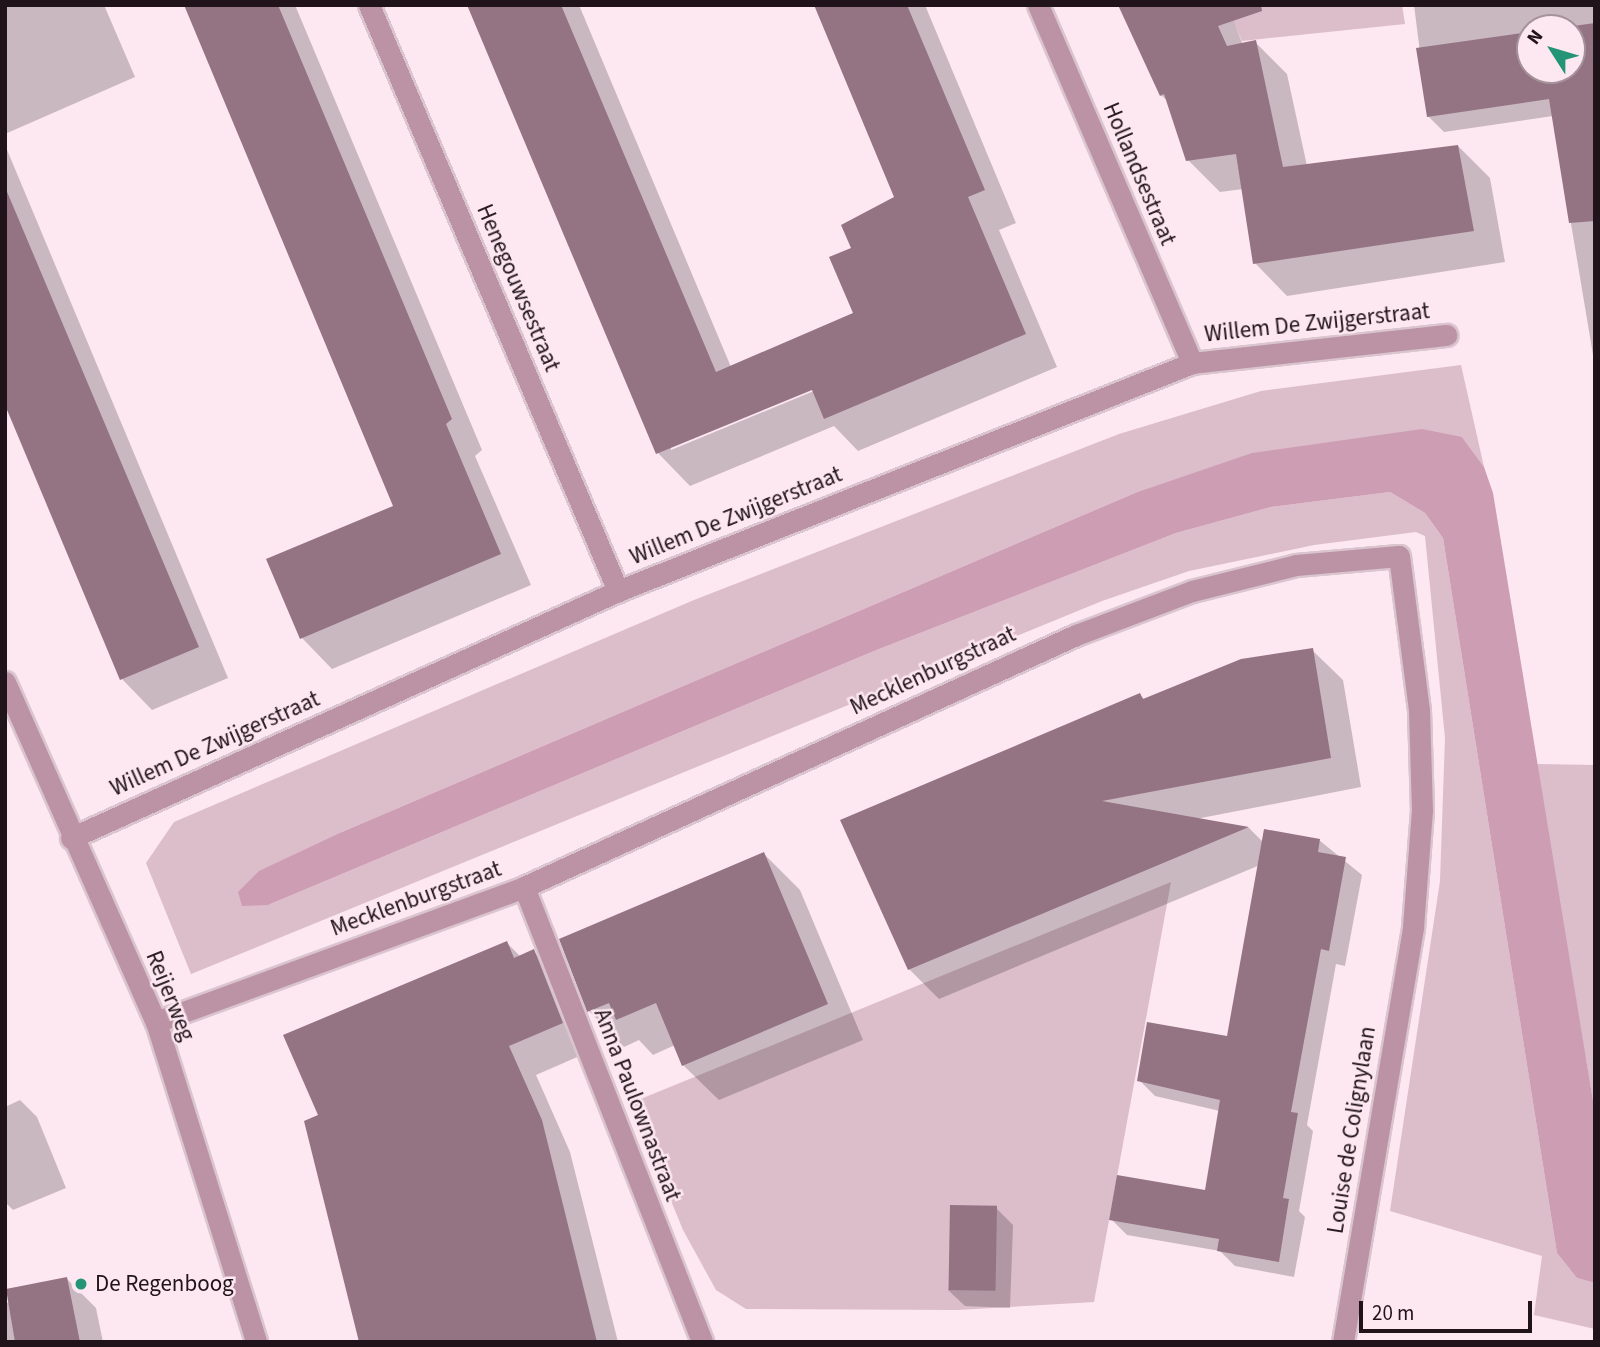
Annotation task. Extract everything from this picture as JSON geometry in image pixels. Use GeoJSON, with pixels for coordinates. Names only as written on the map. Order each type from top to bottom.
{"type":"FeatureCollection","features":[{"type":"Feature","properties":{"kind":"street","name":"Henegouwsestraat"},"geometry":{"type":"LineString","coordinates":[[369,5],[618,591]]}},
{"type":"Feature","properties":{"kind":"street","name":"Hollandsestraat"},"geometry":{"type":"LineString","coordinates":[[1038,5],[1192,363]]}},
{"type":"Feature","properties":{"kind":"street","name":"Willem De Zwijgerstraat"},"geometry":{"type":"LineString","coordinates":[[71,838],[618,591],[1192,363],[1447,335]]}},
{"type":"Feature","properties":{"kind":"street","name":"Mecklenburgstraat"},"geometry":{"type":"LineString","coordinates":[[156,1022],[524,887],[1076,635],[1192,591],[1296,565],[1399,556],[1419,723],[1422,810],[1413,928]]}},
{"type":"Feature","properties":{"kind":"street","name":"Reijerweg"},"geometry":{"type":"LineString","coordinates":[[5,682],[71,838],[156,1022],[256,1342]]}},
{"type":"Feature","properties":{"kind":"street","name":"Anna Paulownastraat"},"geometry":{"type":"LineString","coordinates":[[524,887],[702,1342]]}},
{"type":"Feature","properties":{"kind":"street","name":"Louise de Colignylaan"},"geometry":{"type":"LineString","coordinates":[[1343,1342],[1413,928]]}},
{"type":"Feature","properties":{"kind":"shaded area"},"geometry":{"type":"Polygon","coordinates":[[[1226,5],[1402,5],[1405,24],[1242,41],[1226,5]]]}},
{"type":"Feature","properties":{"kind":"shaded area"},"geometry":{"type":"Polygon","coordinates":[[[1461,365],[1484,467],[1462,437],[1135,493],[342,832],[268,905],[874,651],[1176,533],[1271,507],[1390,492],[1425,513],[1443,538],[1557,1253],[1577,1278],[1595,1283],[1595,1329],[1534,1315],[1542,1256],[1390,1211],[1440,881],[1445,738],[1425,536],[1416,532],[1314,545],[1189,571],[1102,601],[191,974],[146,863],[174,822],[694,600],[1119,434],[1261,391],[1461,365]]]}},
{"type":"Feature","properties":{"kind":"shaded area"},"geometry":{"type":"Polygon","coordinates":[[[1422,429],[1462,437],[1484,467],[1493,493],[1595,1113],[1595,1283],[1577,1278],[1557,1253],[1443,538],[1425,513],[1390,492],[1271,507],[1176,533],[874,651],[268,905],[242,906],[238,892],[259,871],[342,832],[1135,493],[1252,453],[1422,429]]]}},
{"type":"Feature","properties":{"kind":"shaded area"},"geometry":{"type":"Polygon","coordinates":[[[1537,764],[1595,765],[1595,1113],[1551,852],[1537,764]]]}},
{"type":"Feature","properties":{"kind":"shaded area"},"geometry":{"type":"Polygon","coordinates":[[[1171,882],[1094,1302],[957,1310],[746,1309],[716,1290],[683,1230],[631,1103],[1171,882]]]}},
{"type":"Feature","properties":{"kind":"building"},"geometry":{"type":"Polygon","coordinates":[[[184,5],[278,5],[452,419],[446,424],[501,554],[300,639],[266,559],[393,506],[184,5]]]}},
{"type":"Feature","properties":{"kind":"building"},"geometry":{"type":"Polygon","coordinates":[[[467,5],[561,5],[716,372],[853,313],[829,257],[851,248],[841,225],[894,197],[814,5],[907,5],[985,190],[968,197],[1026,334],[824,419],[812,390],[656,454],[467,5]]]}},
{"type":"Feature","properties":{"kind":"building"},"geometry":{"type":"Polygon","coordinates":[[[1118,5],[1261,5],[1262,11],[1218,26],[1227,46],[1256,40],[1283,167],[1458,145],[1474,231],[1253,264],[1236,154],[1186,161],[1164,94],[1160,96],[1118,5]]]}},
{"type":"Feature","properties":{"kind":"building"},"geometry":{"type":"Polygon","coordinates":[[[1595,23],[1595,221],[1569,223],[1549,99],[1427,117],[1416,48],[1516,34],[1516,84],[1586,84],[1586,24],[1595,23]]]}},
{"type":"Feature","properties":{"kind":"building"},"geometry":{"type":"Polygon","coordinates":[[[5,187],[199,647],[120,680],[5,405],[5,187]]]}},
{"type":"Feature","properties":{"kind":"building"},"geometry":{"type":"Polygon","coordinates":[[[1313,648],[1331,758],[1102,801],[1249,827],[908,970],[840,820],[1140,693],[1143,699],[1241,659],[1313,648]]]}},
{"type":"Feature","properties":{"kind":"building"},"geometry":{"type":"Polygon","coordinates":[[[1264,829],[1320,839],[1318,852],[1346,857],[1329,951],[1321,949],[1291,1112],[1298,1113],[1283,1198],[1289,1199],[1279,1262],[1217,1251],[1219,1239],[1109,1220],[1117,1175],[1205,1190],[1220,1100],[1137,1081],[1147,1022],[1227,1036],[1264,829]]]}},
{"type":"Feature","properties":{"kind":"building"},"geometry":{"type":"Polygon","coordinates":[[[764,852],[828,1004],[682,1066],[656,1003],[616,1020],[609,1003],[587,1012],[559,939],[764,852]]]}},
{"type":"Feature","properties":{"kind":"building"},"geometry":{"type":"Polygon","coordinates":[[[507,941],[514,958],[534,949],[563,1023],[509,1046],[542,1120],[597,1342],[359,1342],[304,1121],[318,1115],[283,1035],[507,941]]]}},
{"type":"Feature","properties":{"kind":"building"},"geometry":{"type":"Polygon","coordinates":[[[950,1205],[997,1206],[996,1291],[949,1290],[950,1205]]]}},
{"type":"Feature","properties":{"kind":"building"},"geometry":{"type":"Polygon","coordinates":[[[67,1277],[80,1342],[15,1342],[6,1289],[67,1277]]]}},
{"type":"Feature","properties":{"kind":"place","name":"De Regenboog"},"geometry":{"type":"Point","coordinates":[81,1284]}}]}
